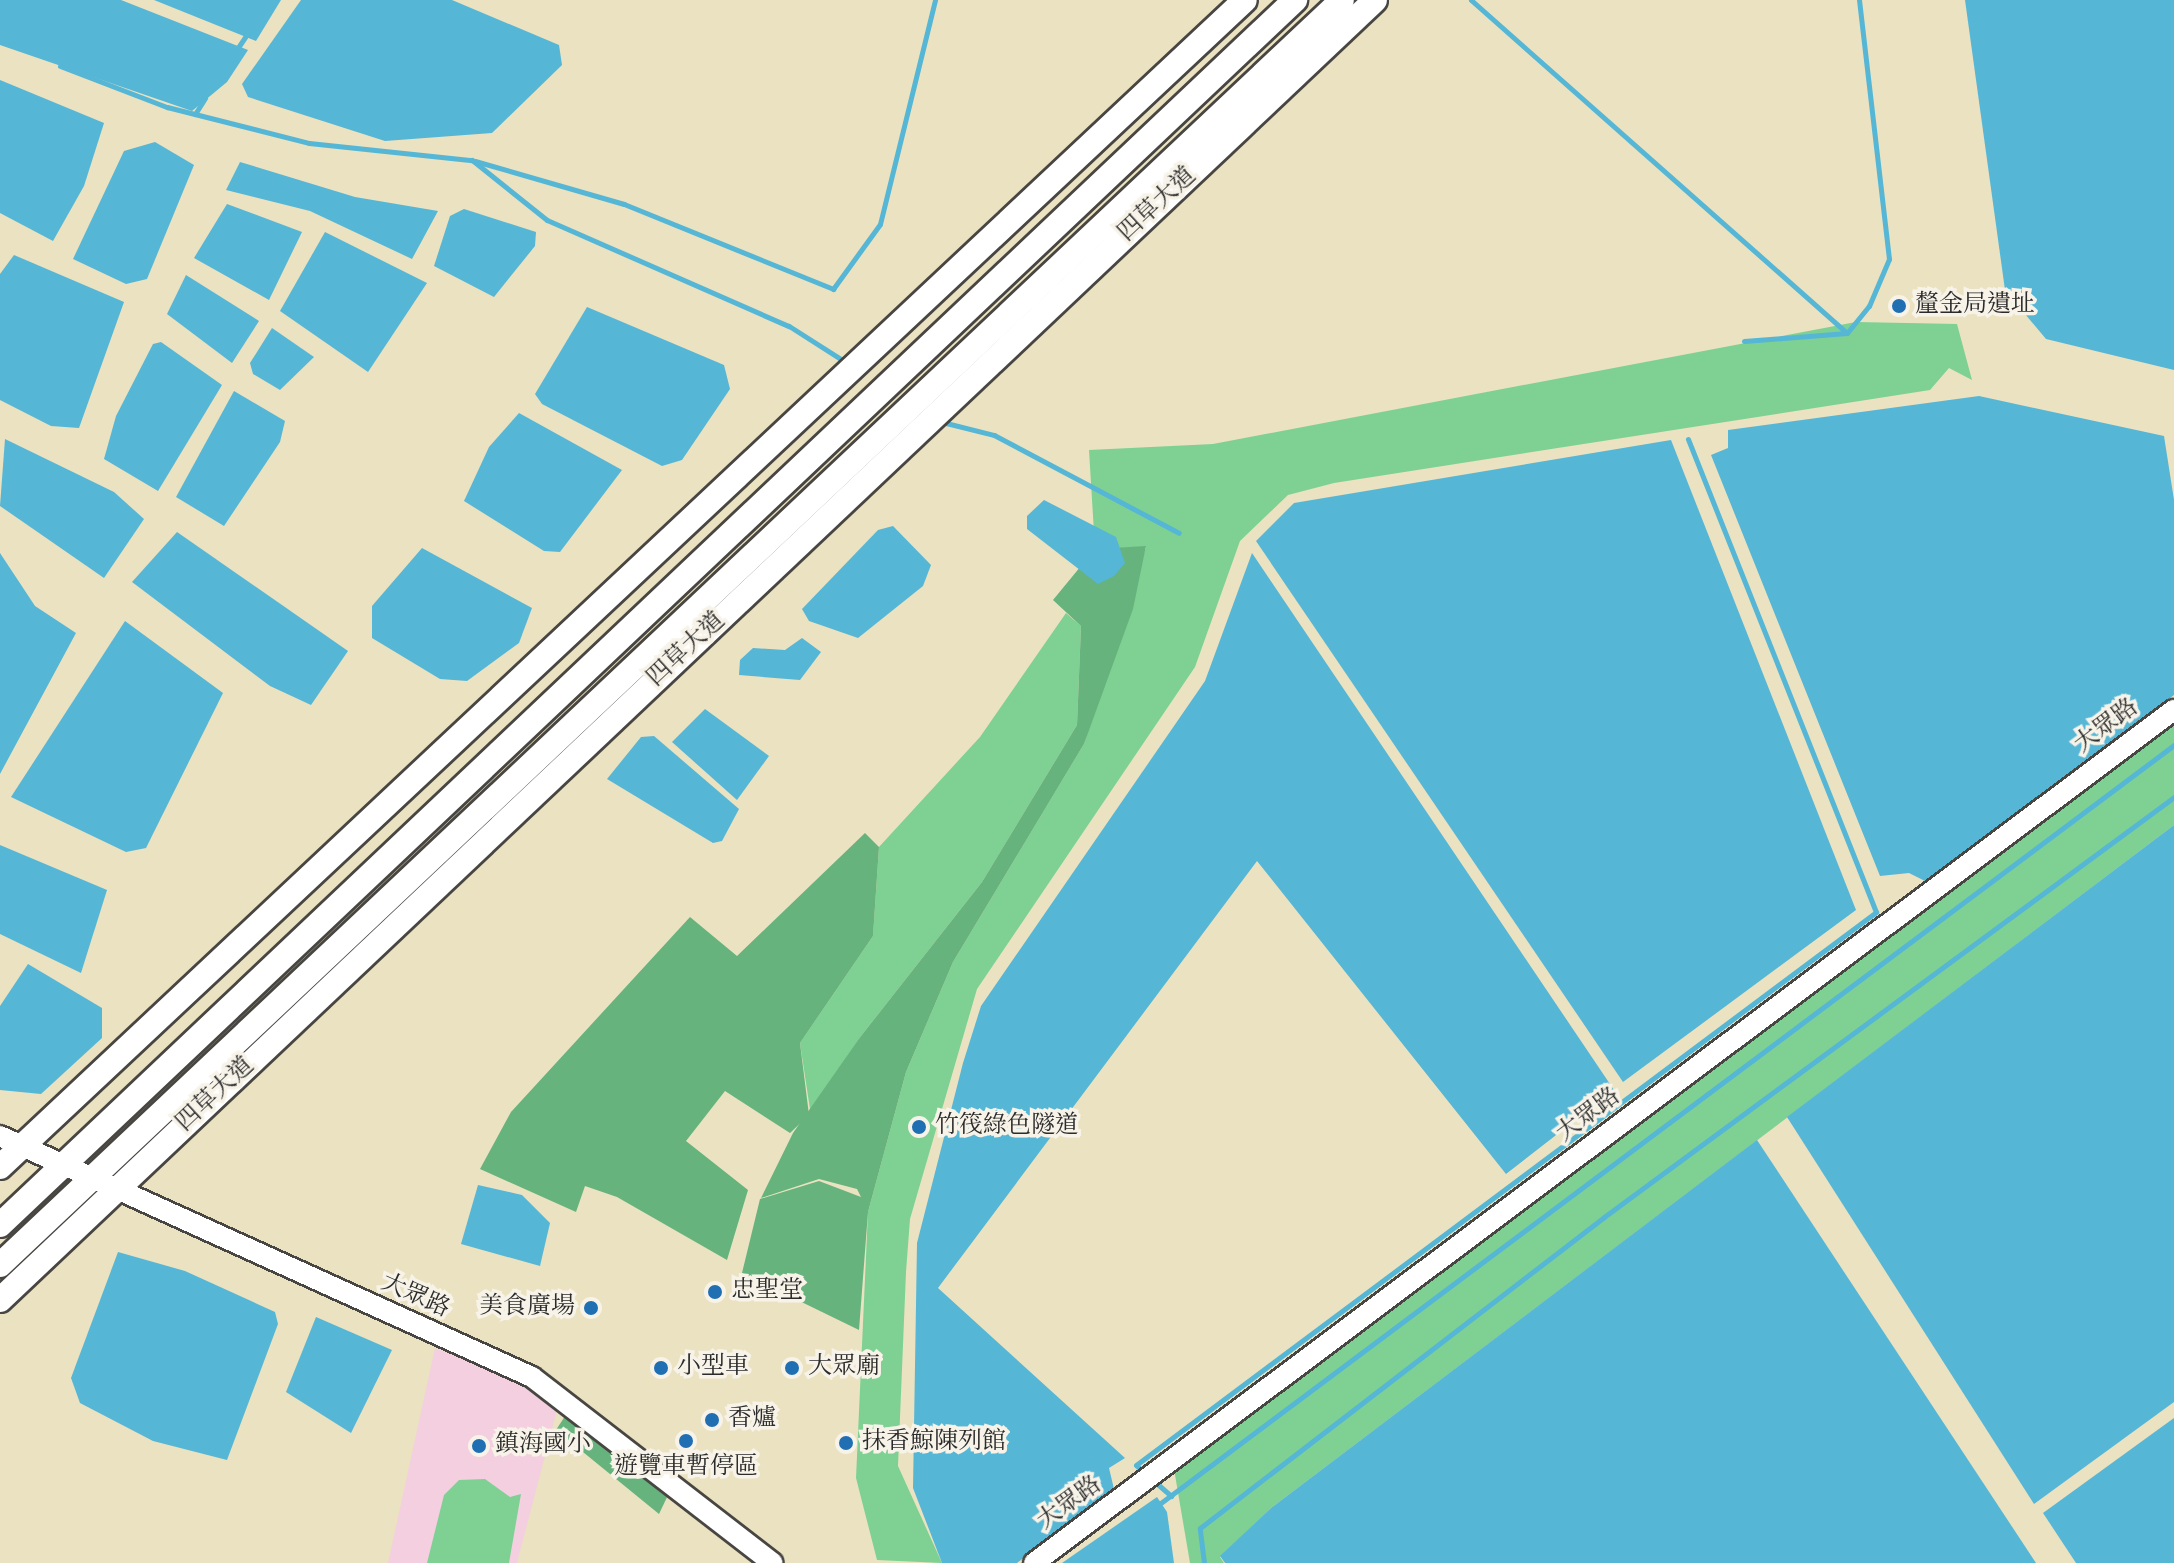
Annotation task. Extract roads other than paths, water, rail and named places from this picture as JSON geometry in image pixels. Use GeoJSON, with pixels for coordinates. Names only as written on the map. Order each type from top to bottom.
{"type":"FeatureCollection","features":[{"type":"Feature","properties":{"kind":"street"},"geometry":{"type":"LineString","coordinates":[[0,1167],[11,1141],[1245,0]]}},
{"type":"Feature","properties":{"kind":"street"},"geometry":{"type":"LineString","coordinates":[[0,1225],[1295,0]]}},
{"type":"Feature","properties":{"kind":"street","name":"四草大道"},"geometry":{"type":"LineString","coordinates":[[0,1265],[1342,0]]}},
{"type":"Feature","properties":{"kind":"street","name":"四草大道"},"geometry":{"type":"LineString","coordinates":[[0,1300],[1375,0]]}},
{"type":"Feature","properties":{"kind":"street","name":"大眾路"},"geometry":{"type":"LineString","coordinates":[[1034,1563],[2174,710]]}},
{"type":"Feature","properties":{"kind":"street","name":"大眾路"},"geometry":{"type":"LineString","coordinates":[[11,1141],[61,1167],[532,1377],[773,1563]]}},
{"type":"Feature","properties":{"kind":"water"},"geometry":{"type":"Polygon","coordinates":[[[0,0],[121,0],[248,50],[227,82],[192,111],[0,45],[0,0]]]}},
{"type":"Feature","properties":{"kind":"water"},"geometry":{"type":"Polygon","coordinates":[[[154,0],[281,0],[256,41],[154,0]]]}},
{"type":"Feature","properties":{"kind":"water"},"geometry":{"type":"Polygon","coordinates":[[[301,0],[452,0],[559,45],[562,65],[492,133],[385,141],[248,97],[242,84],[301,0]]]}},
{"type":"Feature","properties":{"kind":"water"},"geometry":{"type":"Polygon","coordinates":[[[1965,0],[2174,0],[2174,370],[2046,339],[2005,290],[1965,0]]]}},
{"type":"Feature","properties":{"kind":"water"},"geometry":{"type":"Polygon","coordinates":[[[0,80],[104,123],[84,186],[53,241],[0,213],[0,80]]]}},
{"type":"Feature","properties":{"kind":"water"},"geometry":{"type":"Polygon","coordinates":[[[155,142],[194,165],[147,279],[126,284],[73,259],[124,151],[155,142]]]}},
{"type":"Feature","properties":{"kind":"water"},"geometry":{"type":"Polygon","coordinates":[[[240,162],[355,197],[438,211],[412,259],[310,211],[226,190],[240,162]]]}},
{"type":"Feature","properties":{"kind":"water"},"geometry":{"type":"Polygon","coordinates":[[[227,204],[302,232],[269,300],[194,258],[227,204]]]}},
{"type":"Feature","properties":{"kind":"water"},"geometry":{"type":"Polygon","coordinates":[[[464,209],[536,232],[535,246],[494,297],[434,266],[450,216],[464,209]]]}},
{"type":"Feature","properties":{"kind":"water"},"geometry":{"type":"Polygon","coordinates":[[[325,232],[427,283],[368,372],[280,311],[325,232]]]}},
{"type":"Feature","properties":{"kind":"water"},"geometry":{"type":"Polygon","coordinates":[[[14,255],[124,302],[79,428],[51,426],[0,400],[0,274],[14,255]]]}},
{"type":"Feature","properties":{"kind":"water"},"geometry":{"type":"Polygon","coordinates":[[[186,275],[259,321],[232,363],[167,314],[186,275]]]}},
{"type":"Feature","properties":{"kind":"water"},"geometry":{"type":"Polygon","coordinates":[[[587,307],[724,365],[730,389],[682,460],[662,466],[542,404],[535,394],[587,307]]]}},
{"type":"Feature","properties":{"kind":"water"},"geometry":{"type":"Polygon","coordinates":[[[272,328],[314,357],[280,390],[253,374],[250,363],[272,328]]]}},
{"type":"Feature","properties":{"kind":"water"},"geometry":{"type":"Polygon","coordinates":[[[161,342],[222,385],[158,491],[104,459],[116,416],[153,344],[161,342]]]}},
{"type":"Feature","properties":{"kind":"water"},"geometry":{"type":"Polygon","coordinates":[[[234,391],[285,421],[280,442],[224,526],[176,497],[234,391]]]}},
{"type":"Feature","properties":{"kind":"water"},"geometry":{"type":"Polygon","coordinates":[[[1979,396],[2164,436],[2174,500],[2174,695],[1925,881],[1909,873],[1880,876],[1711,455],[1728,448],[1728,430],[1979,396]]]}},
{"type":"Feature","properties":{"kind":"water"},"geometry":{"type":"Polygon","coordinates":[[[519,413],[622,470],[560,552],[544,551],[464,501],[489,447],[519,413]]]}},
{"type":"Feature","properties":{"kind":"water"},"geometry":{"type":"Polygon","coordinates":[[[5,439],[114,492],[144,519],[104,578],[0,506],[5,439]]]}},
{"type":"Feature","properties":{"kind":"water"},"geometry":{"type":"Polygon","coordinates":[[[1671,440],[1856,910],[1623,1082],[1256,541],[1294,503],[1671,440]]]}},
{"type":"Feature","properties":{"kind":"water"},"geometry":{"type":"Polygon","coordinates":[[[1044,500],[1116,537],[1125,563],[1114,576],[1098,584],[1027,529],[1027,516],[1044,500]]]}},
{"type":"Feature","properties":{"kind":"water"},"geometry":{"type":"Polygon","coordinates":[[[893,526],[931,565],[923,586],[858,638],[809,621],[802,609],[878,530],[893,526]]]}},
{"type":"Feature","properties":{"kind":"water"},"geometry":{"type":"Polygon","coordinates":[[[177,532],[348,651],[311,705],[270,686],[132,582],[177,532]]]}},
{"type":"Feature","properties":{"kind":"water"},"geometry":{"type":"Polygon","coordinates":[[[422,548],[532,608],[519,643],[467,681],[440,679],[372,638],[372,606],[422,548]]]}},
{"type":"Feature","properties":{"kind":"water"},"geometry":{"type":"Polygon","coordinates":[[[0,553],[35,606],[76,633],[0,774],[0,553]]]}},
{"type":"Feature","properties":{"kind":"water"},"geometry":{"type":"Polygon","coordinates":[[[1252,553],[1614,1090],[1506,1174],[1257,861],[938,1288],[1125,1458],[1109,1468],[1114,1489],[1017,1563],[942,1563],[913,1488],[917,1243],[963,1063],[981,1006],[1205,681],[1252,553]]]}},
{"type":"Feature","properties":{"kind":"water"},"geometry":{"type":"Polygon","coordinates":[[[125,621],[223,693],[146,848],[126,852],[11,797],[125,621]]]}},
{"type":"Feature","properties":{"kind":"water"},"geometry":{"type":"Polygon","coordinates":[[[802,638],[821,652],[800,680],[739,675],[740,660],[753,648],[785,650],[802,638]]]}},
{"type":"Feature","properties":{"kind":"water"},"geometry":{"type":"Polygon","coordinates":[[[705,709],[769,756],[737,800],[672,742],[705,709]]]}},
{"type":"Feature","properties":{"kind":"water"},"geometry":{"type":"Polygon","coordinates":[[[654,736],[739,809],[722,841],[713,843],[607,779],[641,737],[654,736]]]}},
{"type":"Feature","properties":{"kind":"water"},"geometry":{"type":"Polygon","coordinates":[[[2174,825],[2174,1402],[2034,1504],[1787,1117],[2174,825]]]}},
{"type":"Feature","properties":{"kind":"water"},"geometry":{"type":"Polygon","coordinates":[[[0,845],[107,890],[81,973],[0,934],[0,845]]]}},
{"type":"Feature","properties":{"kind":"water"},"geometry":{"type":"Polygon","coordinates":[[[28,964],[102,1008],[102,1038],[41,1094],[0,1090],[0,1006],[28,964]]]}},
{"type":"Feature","properties":{"kind":"water"},"geometry":{"type":"Polygon","coordinates":[[[1757,1140],[2036,1563],[1225,1563],[1220,1556],[1271,1508],[1757,1140]]]}},
{"type":"Feature","properties":{"kind":"water"},"geometry":{"type":"Polygon","coordinates":[[[478,1185],[522,1195],[550,1223],[540,1266],[461,1244],[478,1185]]]}},
{"type":"Feature","properties":{"kind":"water"},"geometry":{"type":"Polygon","coordinates":[[[118,1252],[185,1271],[275,1312],[278,1324],[227,1460],[153,1441],[80,1403],[71,1378],[118,1252]]]}},
{"type":"Feature","properties":{"kind":"water"},"geometry":{"type":"Polygon","coordinates":[[[316,1317],[392,1350],[351,1433],[286,1392],[316,1317]]]}},
{"type":"Feature","properties":{"kind":"water"},"geometry":{"type":"Polygon","coordinates":[[[2174,1418],[2174,1563],[2076,1563],[2043,1513],[2174,1418]]]}},
{"type":"Feature","properties":{"kind":"water"},"geometry":{"type":"Polygon","coordinates":[[[1157,1497],[1167,1512],[1174,1563],[1062,1563],[1157,1497]]]}},
{"type":"Feature","properties":{"kind":"waterway"},"geometry":{"type":"LineString","coordinates":[[475,161],[624,204],[833,289],[880,224],[935,0]]}},
{"type":"Feature","properties":{"kind":"waterway"},"geometry":{"type":"LineString","coordinates":[[1471,0],[1847,333]]}},
{"type":"Feature","properties":{"kind":"waterway"},"geometry":{"type":"LineString","coordinates":[[1744,341],[1847,333],[1869,306],[1889,259],[1859,0]]}},
{"type":"Feature","properties":{"kind":"waterway"},"geometry":{"type":"LineString","coordinates":[[237,49],[249,31]]}},
{"type":"Feature","properties":{"kind":"waterway"},"geometry":{"type":"LineString","coordinates":[[60,66],[167,107],[309,143],[472,160],[547,220],[789,326],[847,363]]}},
{"type":"Feature","properties":{"kind":"waterway"},"geometry":{"type":"LineString","coordinates":[[195,114],[205,98]]}},
{"type":"Feature","properties":{"kind":"waterway"},"geometry":{"type":"LineString","coordinates":[[942,422],[994,435],[1179,533]]}},
{"type":"Feature","properties":{"kind":"waterway"},"geometry":{"type":"LineString","coordinates":[[1146,1474],[1136,1465],[1876,912],[1688,439]]}},
{"type":"Feature","properties":{"kind":"waterway"},"geometry":{"type":"LineString","coordinates":[[1158,1505],[2174,745]]}},
{"type":"Feature","properties":{"kind":"waterway"},"geometry":{"type":"LineString","coordinates":[[1204,1563],[1200,1528],[1604,1217],[2174,797]]}},
{"type":"Feature","properties":{"kind":"waterway"},"geometry":{"type":"LineString","coordinates":[[1154,1481],[1171,1496]]}},
{"type":"Feature","properties":{"kind":"place","name":"釐金局遺址"},"geometry":{"type":"Point","coordinates":[1899,306]}},
{"type":"Feature","properties":{"kind":"place","name":"竹筏綠色隧道"},"geometry":{"type":"Point","coordinates":[919,1127]}},
{"type":"Feature","properties":{"kind":"place","name":"忠聖堂"},"geometry":{"type":"Point","coordinates":[715,1292]}},
{"type":"Feature","properties":{"kind":"place","name":"美食廣場"},"geometry":{"type":"Point","coordinates":[591,1308]}},
{"type":"Feature","properties":{"kind":"place","name":"小型車"},"geometry":{"type":"Point","coordinates":[661,1368]}},
{"type":"Feature","properties":{"kind":"place","name":"大眾廟"},"geometry":{"type":"Point","coordinates":[792,1368]}},
{"type":"Feature","properties":{"kind":"place","name":"香爐"},"geometry":{"type":"Point","coordinates":[712,1420]}},
{"type":"Feature","properties":{"kind":"place","name":"遊覽車暫停區"},"geometry":{"type":"Point","coordinates":[686,1441]}},
{"type":"Feature","properties":{"kind":"place","name":"抹香鯨陳列館"},"geometry":{"type":"Point","coordinates":[846,1443]}},
{"type":"Feature","properties":{"kind":"place","name":"鎮海國小"},"geometry":{"type":"Point","coordinates":[479,1446]}}]}
